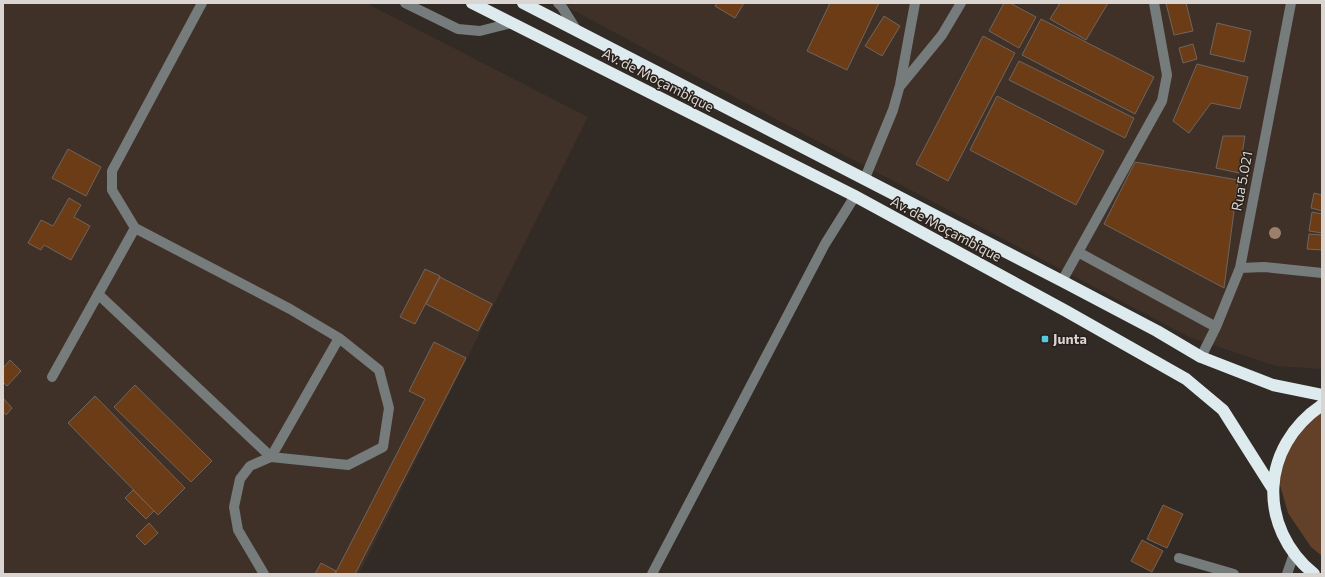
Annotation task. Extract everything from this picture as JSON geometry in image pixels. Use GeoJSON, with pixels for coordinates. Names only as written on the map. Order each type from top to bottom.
{"type":"FeatureCollection","features":[{"type":"Feature","properties":{"kind":"highway","name":"Av. de Moçambique"},"geometry":{"type":"LineString","coordinates":[[472,3],[855,196],[1059,307],[1186,379],[1223,410],[1272,488]]}},
{"type":"Feature","properties":{"kind":"highway","name":"Av. de Moçambique"},"geometry":{"type":"LineString","coordinates":[[523,3],[1062,281],[1157,331],[1201,357],[1273,385],[1322,395]]}},
{"type":"Feature","properties":{"kind":"highway"},"geometry":{"type":"LineString","coordinates":[[1314,574],[1294,554],[1278,523],[1272,488],[1277,460],[1290,435],[1309,414],[1322,405]]}},
{"type":"Feature","properties":{"kind":"street"},"geometry":{"type":"LineString","coordinates":[[202,3],[112,171],[112,190],[135,228],[290,310],[339,338],[379,370],[390,408],[383,447],[348,465],[271,457],[250,466],[240,479],[234,507],[238,530],[264,574]]}},
{"type":"Feature","properties":{"kind":"street"},"geometry":{"type":"LineString","coordinates":[[405,3],[458,28],[480,31],[511,23]]}},
{"type":"Feature","properties":{"kind":"street"},"geometry":{"type":"LineString","coordinates":[[558,3],[577,31]]}},
{"type":"Feature","properties":{"kind":"street"},"geometry":{"type":"LineString","coordinates":[[864,178],[893,110],[900,85],[915,3]]}},
{"type":"Feature","properties":{"kind":"street"},"geometry":{"type":"LineString","coordinates":[[900,85],[942,35],[961,3]]}},
{"type":"Feature","properties":{"kind":"street"},"geometry":{"type":"LineString","coordinates":[[1062,281],[1162,101],[1167,74],[1154,3]]}},
{"type":"Feature","properties":{"kind":"street","name":"Rua 5.021"},"geometry":{"type":"LineString","coordinates":[[1201,357],[1216,327],[1240,268],[1291,3]]}},
{"type":"Feature","properties":{"kind":"street"},"geometry":{"type":"LineString","coordinates":[[652,574],[825,244],[855,196]]}},
{"type":"Feature","properties":{"kind":"street"},"geometry":{"type":"LineString","coordinates":[[52,377],[135,228]]}},
{"type":"Feature","properties":{"kind":"street"},"geometry":{"type":"LineString","coordinates":[[1078,252],[1216,327]]}},
{"type":"Feature","properties":{"kind":"street"},"geometry":{"type":"LineString","coordinates":[[1240,268],[1264,267],[1322,274]]}},
{"type":"Feature","properties":{"kind":"street"},"geometry":{"type":"LineString","coordinates":[[98,294],[271,457]]}},
{"type":"Feature","properties":{"kind":"street"},"geometry":{"type":"LineString","coordinates":[[271,457],[339,338]]}},
{"type":"Feature","properties":{"kind":"street"},"geometry":{"type":"LineString","coordinates":[[1287,574],[1294,554]]}},
{"type":"Feature","properties":{"kind":"street"},"geometry":{"type":"LineString","coordinates":[[1178,558],[1234,574]]}},
{"type":"Feature","properties":{"kind":"shaded area"},"geometry":{"type":"Polygon","coordinates":[[[3,3],[366,3],[588,117],[359,574],[3,574],[3,3]]]}},
{"type":"Feature","properties":{"kind":"shaded area"},"geometry":{"type":"Polygon","coordinates":[[[560,3],[1322,3],[1322,369],[1276,366],[1189,337],[736,98],[560,3]]]}},
{"type":"Feature","properties":{"kind":"shaded area"},"geometry":{"type":"Polygon","coordinates":[[[1322,405],[1322,556],[1311,547],[1288,513],[1280,485],[1281,463],[1301,423],[1322,405]]]}},
{"type":"Feature","properties":{"kind":"building"},"geometry":{"type":"Polygon","coordinates":[[[717,3],[744,3],[735,18],[715,6],[717,3]]]}},
{"type":"Feature","properties":{"kind":"building"},"geometry":{"type":"Polygon","coordinates":[[[830,3],[879,3],[847,70],[807,51],[830,3]]]}},
{"type":"Feature","properties":{"kind":"building"},"geometry":{"type":"Polygon","coordinates":[[[1004,3],[1010,3],[1036,17],[1019,48],[989,31],[1004,3]]]}},
{"type":"Feature","properties":{"kind":"building"},"geometry":{"type":"Polygon","coordinates":[[[1060,3],[1108,3],[1086,40],[1050,19],[1060,3]]]}},
{"type":"Feature","properties":{"kind":"building"},"geometry":{"type":"Polygon","coordinates":[[[1166,3],[1186,3],[1193,31],[1174,35],[1166,3]]]}},
{"type":"Feature","properties":{"kind":"building"},"geometry":{"type":"Polygon","coordinates":[[[884,16],[900,26],[882,56],[865,46],[884,16]]]}},
{"type":"Feature","properties":{"kind":"building"},"geometry":{"type":"Polygon","coordinates":[[[1041,19],[1154,77],[1135,114],[1022,55],[1041,19]]]}},
{"type":"Feature","properties":{"kind":"building"},"geometry":{"type":"Polygon","coordinates":[[[1217,23],[1251,31],[1244,62],[1210,54],[1217,23]]]}},
{"type":"Feature","properties":{"kind":"building"},"geometry":{"type":"Polygon","coordinates":[[[983,36],[1015,53],[948,181],[916,164],[983,36]]]}},
{"type":"Feature","properties":{"kind":"building"},"geometry":{"type":"Polygon","coordinates":[[[1193,44],[1197,59],[1183,63],[1179,48],[1193,44]]]}},
{"type":"Feature","properties":{"kind":"building"},"geometry":{"type":"Polygon","coordinates":[[[1019,61],[1134,118],[1125,138],[1009,80],[1019,61]]]}},
{"type":"Feature","properties":{"kind":"building"},"geometry":{"type":"Polygon","coordinates":[[[1197,64],[1248,77],[1240,109],[1211,103],[1189,133],[1173,121],[1197,64]]]}},
{"type":"Feature","properties":{"kind":"building"},"geometry":{"type":"Polygon","coordinates":[[[997,96],[1104,151],[1076,205],[970,150],[997,96]]]}},
{"type":"Feature","properties":{"kind":"building"},"geometry":{"type":"Polygon","coordinates":[[[1223,136],[1245,136],[1239,173],[1216,168],[1223,136]]]}},
{"type":"Feature","properties":{"kind":"building"},"geometry":{"type":"Polygon","coordinates":[[[68,149],[101,167],[86,196],[52,178],[68,149]]]}},
{"type":"Feature","properties":{"kind":"building"},"geometry":{"type":"Polygon","coordinates":[[[1135,162],[1238,180],[1224,288],[1104,224],[1135,162]]]}},
{"type":"Feature","properties":{"kind":"building"},"geometry":{"type":"Polygon","coordinates":[[[1314,193],[1322,195],[1322,211],[1311,208],[1314,193]]]}},
{"type":"Feature","properties":{"kind":"building"},"geometry":{"type":"Polygon","coordinates":[[[69,198],[81,205],[74,217],[90,226],[71,260],[44,245],[41,250],[28,243],[41,220],[53,226],[69,198]]]}},
{"type":"Feature","properties":{"kind":"building"},"geometry":{"type":"Polygon","coordinates":[[[1312,212],[1322,214],[1322,233],[1309,231],[1312,212]]]}},
{"type":"Feature","properties":{"kind":"building"},"geometry":{"type":"Polygon","coordinates":[[[1309,234],[1322,235],[1322,250],[1307,249],[1309,234]]]}},
{"type":"Feature","properties":{"kind":"building"},"geometry":{"type":"Polygon","coordinates":[[[425,269],[440,276],[415,324],[400,317],[425,269]]]}},
{"type":"Feature","properties":{"kind":"building"},"geometry":{"type":"Polygon","coordinates":[[[440,277],[492,304],[478,331],[426,304],[440,277]]]}},
{"type":"Feature","properties":{"kind":"building"},"geometry":{"type":"Polygon","coordinates":[[[434,342],[466,358],[355,574],[335,574],[425,399],[409,391],[434,342]]]}},
{"type":"Feature","properties":{"kind":"building"},"geometry":{"type":"Polygon","coordinates":[[[10,360],[21,371],[7,386],[3,382],[3,368],[10,360]]]}},
{"type":"Feature","properties":{"kind":"building"},"geometry":{"type":"Polygon","coordinates":[[[135,385],[212,461],[191,482],[114,407],[135,385]]]}},
{"type":"Feature","properties":{"kind":"building"},"geometry":{"type":"Polygon","coordinates":[[[95,396],[185,488],[158,515],[68,423],[95,396]]]}},
{"type":"Feature","properties":{"kind":"building"},"geometry":{"type":"Polygon","coordinates":[[[3,398],[12,408],[6,415],[3,411],[3,398]]]}},
{"type":"Feature","properties":{"kind":"building"},"geometry":{"type":"Polygon","coordinates":[[[133,490],[154,511],[146,519],[125,498],[133,490]]]}},
{"type":"Feature","properties":{"kind":"building"},"geometry":{"type":"Polygon","coordinates":[[[1163,505],[1183,514],[1167,548],[1147,539],[1163,505]]]}},
{"type":"Feature","properties":{"kind":"building"},"geometry":{"type":"Polygon","coordinates":[[[149,523],[158,533],[145,545],[136,536],[149,523]]]}},
{"type":"Feature","properties":{"kind":"building"},"geometry":{"type":"Polygon","coordinates":[[[1142,540],[1163,551],[1152,572],[1131,561],[1142,540]]]}},
{"type":"Feature","properties":{"kind":"building"},"geometry":{"type":"Polygon","coordinates":[[[321,563],[336,571],[334,574],[315,574],[321,563]]]}},
{"type":"Feature","properties":{"kind":"place","name":"Junta"},"geometry":{"type":"Point","coordinates":[1045,339]}}]}
